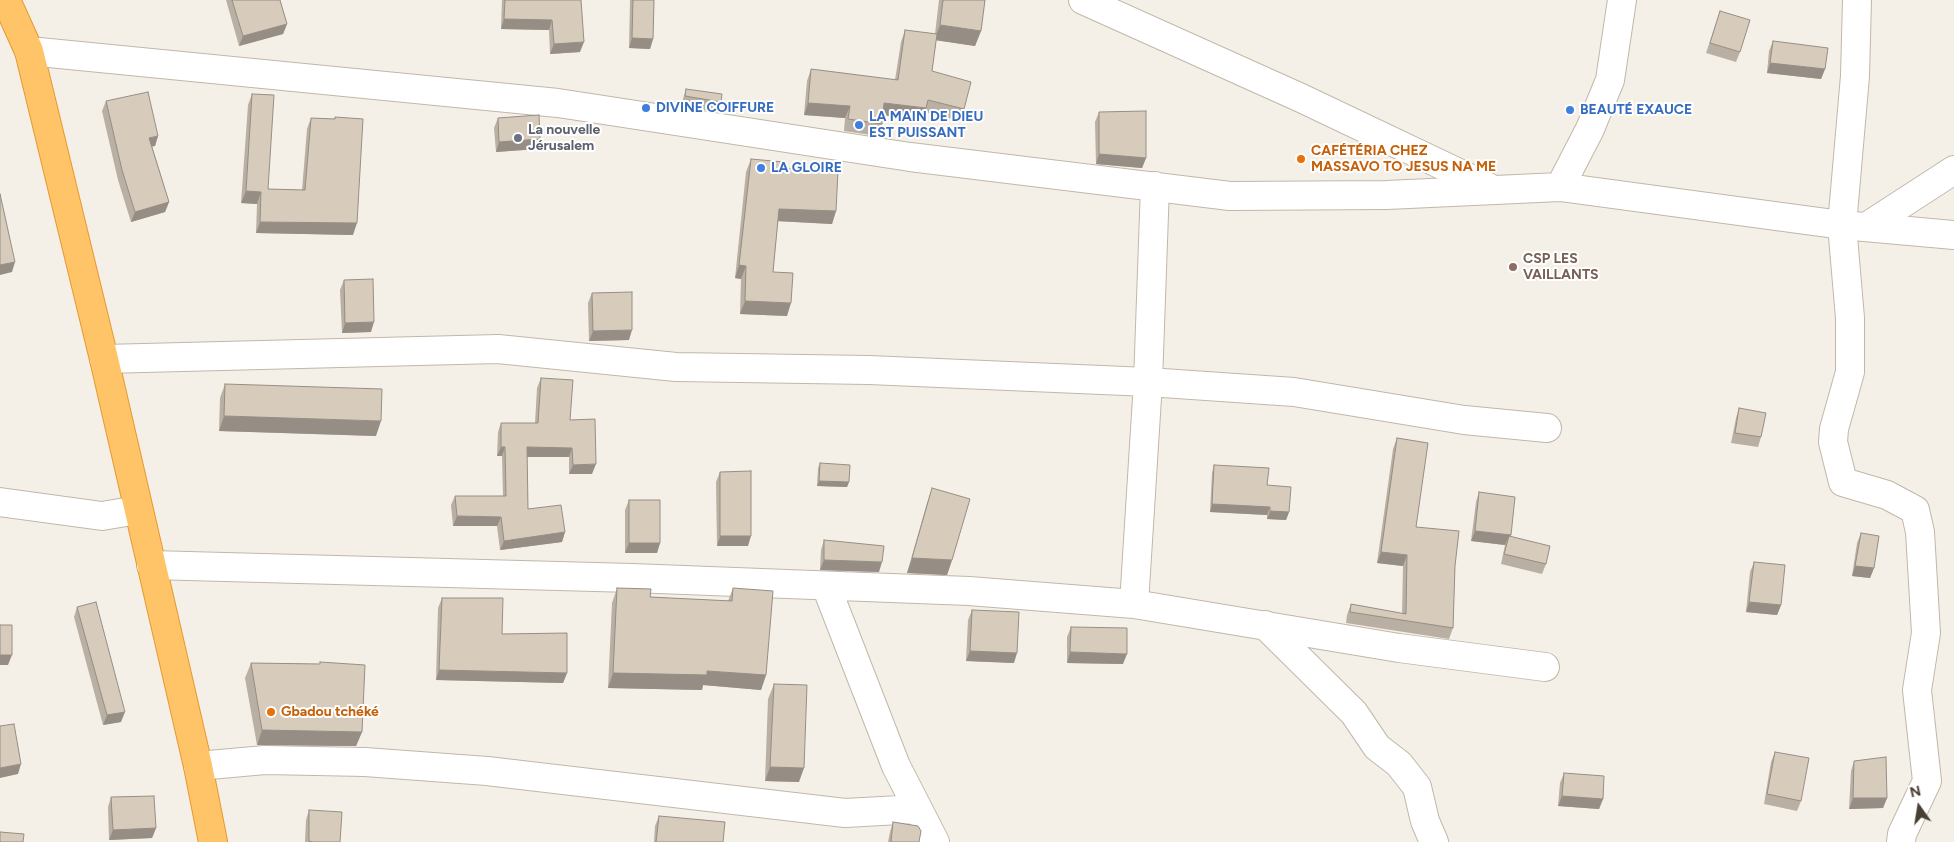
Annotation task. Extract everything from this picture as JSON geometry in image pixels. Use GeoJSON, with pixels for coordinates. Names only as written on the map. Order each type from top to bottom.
{"type":"FeatureCollection","features":[{"type":"Feature","properties":{"kind":"highway"},"geometry":{"type":"LineString","coordinates":[[6,0],[29,51],[104,359],[150,565],[198,766],[213,842]]}},
{"type":"Feature","properties":{"kind":"street"},"geometry":{"type":"LineString","coordinates":[[1083,0],[1301,98],[1490,189]]}},
{"type":"Feature","properties":{"kind":"street"},"geometry":{"type":"LineString","coordinates":[[1560,187],[1590,129],[1610,80],[1622,0]]}},
{"type":"Feature","properties":{"kind":"street"},"geometry":{"type":"LineString","coordinates":[[1856,0],[1854,226],[1850,372],[1834,429],[1833,442],[1843,482],[1887,495],[1915,510],[1920,532],[1926,633],[1917,690],[1927,782],[1902,834],[1901,842]]}},
{"type":"Feature","properties":{"kind":"street"},"geometry":{"type":"LineString","coordinates":[[29,51],[558,103],[910,157],[1230,196],[1387,195],[1560,187],[1854,226],[1954,235]]}},
{"type":"Feature","properties":{"kind":"street"},"geometry":{"type":"LineString","coordinates":[[1854,226],[1954,170]]}},
{"type":"Feature","properties":{"kind":"street"},"geometry":{"type":"LineString","coordinates":[[1134,604],[1148,382],[1155,186]]}},
{"type":"Feature","properties":{"kind":"street"},"geometry":{"type":"LineString","coordinates":[[104,359],[498,349],[676,368],[869,370],[1148,382],[1294,392],[1464,420],[1547,428]]}},
{"type":"Feature","properties":{"kind":"street"},"geometry":{"type":"LineString","coordinates":[[0,502],[102,516],[138,510]]}},
{"type":"Feature","properties":{"kind":"street"},"geometry":{"type":"LineString","coordinates":[[150,565],[969,591],[1134,604],[1399,648],[1545,667]]}},
{"type":"Feature","properties":{"kind":"street"},"geometry":{"type":"LineString","coordinates":[[826,586],[896,766],[935,842]]}},
{"type":"Feature","properties":{"kind":"street"},"geometry":{"type":"LineString","coordinates":[[1265,625],[1348,708],[1377,746],[1399,764],[1411,779],[1417,787],[1425,821],[1434,842]]}},
{"type":"Feature","properties":{"kind":"street"},"geometry":{"type":"LineString","coordinates":[[198,766],[265,760],[364,762],[496,772],[845,814],[918,809]]}},
{"type":"Feature","properties":{"kind":"building"},"geometry":{"type":"Polygon","coordinates":[[[232,0],[280,0],[287,24],[243,36],[232,0]]]}},
{"type":"Feature","properties":{"kind":"building"},"geometry":{"type":"Polygon","coordinates":[[[505,0],[581,0],[584,42],[554,44],[552,20],[504,19],[505,0]]]}},
{"type":"Feature","properties":{"kind":"building"},"geometry":{"type":"Polygon","coordinates":[[[633,0],[654,0],[653,39],[632,38],[633,0]]]}},
{"type":"Feature","properties":{"kind":"building"},"geometry":{"type":"Polygon","coordinates":[[[943,0],[985,0],[981,31],[940,25],[943,0]]]}},
{"type":"Feature","properties":{"kind":"building"},"geometry":{"type":"Polygon","coordinates":[[[1720,11],[1750,20],[1740,52],[1710,43],[1720,11]]]}},
{"type":"Feature","properties":{"kind":"building"},"geometry":{"type":"Polygon","coordinates":[[[905,30],[937,34],[932,71],[971,82],[964,109],[928,100],[926,108],[884,103],[882,124],[848,119],[850,106],[808,103],[811,69],[898,80],[905,30]]]}},
{"type":"Feature","properties":{"kind":"building"},"geometry":{"type":"Polygon","coordinates":[[[1773,41],[1828,48],[1825,69],[1770,63],[1773,41]]]}},
{"type":"Feature","properties":{"kind":"building"},"geometry":{"type":"Polygon","coordinates":[[[686,89],[722,94],[721,102],[685,96],[686,89]]]}},
{"type":"Feature","properties":{"kind":"building"},"geometry":{"type":"Polygon","coordinates":[[[148,92],[158,136],[149,138],[169,202],[135,212],[122,170],[106,101],[148,92]]]}},
{"type":"Feature","properties":{"kind":"building"},"geometry":{"type":"Polygon","coordinates":[[[252,94],[274,95],[268,189],[305,190],[311,118],[363,119],[357,223],[260,222],[261,192],[246,191],[252,94]]]}},
{"type":"Feature","properties":{"kind":"building"},"geometry":{"type":"Polygon","coordinates":[[[1146,111],[1146,158],[1099,154],[1099,112],[1146,111]]]}},
{"type":"Feature","properties":{"kind":"building"},"geometry":{"type":"Polygon","coordinates":[[[539,115],[540,139],[499,142],[498,118],[539,115]]]}},
{"type":"Feature","properties":{"kind":"building"},"geometry":{"type":"Polygon","coordinates":[[[751,159],[784,162],[783,168],[838,171],[836,211],[779,209],[773,272],[793,273],[791,303],[745,301],[746,266],[739,265],[751,159]]]}},
{"type":"Feature","properties":{"kind":"building"},"geometry":{"type":"Polygon","coordinates":[[[0,194],[15,262],[0,265],[0,194]]]}},
{"type":"Feature","properties":{"kind":"building"},"geometry":{"type":"Polygon","coordinates":[[[373,279],[374,322],[345,323],[344,280],[373,279]]]}},
{"type":"Feature","properties":{"kind":"building"},"geometry":{"type":"Polygon","coordinates":[[[632,292],[632,330],[593,331],[592,293],[632,292]]]}},
{"type":"Feature","properties":{"kind":"building"},"geometry":{"type":"Polygon","coordinates":[[[541,378],[573,380],[570,420],[595,419],[596,464],[573,465],[572,448],[527,447],[528,509],[561,505],[565,532],[504,541],[501,517],[457,516],[455,496],[506,496],[505,447],[501,447],[501,423],[538,423],[541,378]]]}},
{"type":"Feature","properties":{"kind":"building"},"geometry":{"type":"Polygon","coordinates":[[[225,384],[382,389],[381,421],[224,416],[225,384]]]}},
{"type":"Feature","properties":{"kind":"building"},"geometry":{"type":"Polygon","coordinates":[[[1739,408],[1766,413],[1761,437],[1735,433],[1739,408]]]}},
{"type":"Feature","properties":{"kind":"building"},"geometry":{"type":"Polygon","coordinates":[[[1397,438],[1428,443],[1416,527],[1459,531],[1455,566],[1453,628],[1350,612],[1351,604],[1406,614],[1407,555],[1381,552],[1397,438]]]}},
{"type":"Feature","properties":{"kind":"building"},"geometry":{"type":"Polygon","coordinates":[[[820,463],[850,465],[849,482],[819,481],[820,463]]]}},
{"type":"Feature","properties":{"kind":"building"},"geometry":{"type":"Polygon","coordinates":[[[1214,465],[1269,468],[1267,485],[1291,487],[1289,512],[1270,511],[1270,507],[1212,504],[1214,465]]]}},
{"type":"Feature","properties":{"kind":"building"},"geometry":{"type":"Polygon","coordinates":[[[751,471],[751,536],[720,536],[720,472],[751,471]]]}},
{"type":"Feature","properties":{"kind":"building"},"geometry":{"type":"Polygon","coordinates":[[[932,488],[970,499],[952,560],[912,558],[932,488]]]}},
{"type":"Feature","properties":{"kind":"building"},"geometry":{"type":"Polygon","coordinates":[[[1479,492],[1515,497],[1511,535],[1475,531],[1479,492]]]}},
{"type":"Feature","properties":{"kind":"building"},"geometry":{"type":"Polygon","coordinates":[[[629,500],[660,500],[660,543],[629,543],[629,500]]]}},
{"type":"Feature","properties":{"kind":"building"},"geometry":{"type":"Polygon","coordinates":[[[1861,533],[1879,536],[1874,568],[1855,566],[1861,533]]]}},
{"type":"Feature","properties":{"kind":"building"},"geometry":{"type":"Polygon","coordinates":[[[1509,536],[1550,546],[1546,564],[1504,554],[1509,536]]]}},
{"type":"Feature","properties":{"kind":"building"},"geometry":{"type":"Polygon","coordinates":[[[824,540],[884,546],[882,562],[824,560],[824,540]]]}},
{"type":"Feature","properties":{"kind":"building"},"geometry":{"type":"Polygon","coordinates":[[[1754,562],[1785,565],[1781,605],[1749,602],[1754,562]]]}},
{"type":"Feature","properties":{"kind":"building"},"geometry":{"type":"Polygon","coordinates":[[[617,588],[651,589],[650,597],[732,601],[733,588],[773,591],[766,675],[707,671],[707,675],[613,673],[617,588]]]}},
{"type":"Feature","properties":{"kind":"building"},"geometry":{"type":"Polygon","coordinates":[[[442,598],[503,598],[502,634],[567,633],[567,673],[439,670],[442,598]]]}},
{"type":"Feature","properties":{"kind":"building"},"geometry":{"type":"Polygon","coordinates":[[[96,602],[125,712],[107,715],[77,607],[96,602]]]}},
{"type":"Feature","properties":{"kind":"building"},"geometry":{"type":"Polygon","coordinates":[[[972,610],[1019,612],[1017,653],[970,651],[972,610]]]}},
{"type":"Feature","properties":{"kind":"building"},"geometry":{"type":"Polygon","coordinates":[[[0,625],[12,625],[12,655],[0,655],[0,625]]]}},
{"type":"Feature","properties":{"kind":"building"},"geometry":{"type":"Polygon","coordinates":[[[1071,627],[1127,628],[1127,654],[1070,652],[1071,627]]]}},
{"type":"Feature","properties":{"kind":"building"},"geometry":{"type":"Polygon","coordinates":[[[320,662],[365,665],[362,732],[262,730],[251,663],[320,664],[320,662]]]}},
{"type":"Feature","properties":{"kind":"building"},"geometry":{"type":"Polygon","coordinates":[[[774,684],[807,685],[804,768],[770,767],[774,684]]]}},
{"type":"Feature","properties":{"kind":"building"},"geometry":{"type":"Polygon","coordinates":[[[14,724],[21,764],[0,768],[0,726],[14,724]]]}},
{"type":"Feature","properties":{"kind":"building"},"geometry":{"type":"Polygon","coordinates":[[[1775,752],[1809,758],[1801,801],[1767,794],[1775,752]]]}},
{"type":"Feature","properties":{"kind":"building"},"geometry":{"type":"Polygon","coordinates":[[[1886,757],[1887,798],[1853,798],[1854,761],[1886,757]]]}},
{"type":"Feature","properties":{"kind":"building"},"geometry":{"type":"Polygon","coordinates":[[[1564,773],[1604,776],[1603,799],[1562,796],[1564,773]]]}},
{"type":"Feature","properties":{"kind":"building"},"geometry":{"type":"Polygon","coordinates":[[[154,796],[156,828],[113,830],[111,797],[154,796]]]}},
{"type":"Feature","properties":{"kind":"building"},"geometry":{"type":"Polygon","coordinates":[[[309,810],[342,812],[340,842],[309,841],[309,810]]]}},
{"type":"Feature","properties":{"kind":"building"},"geometry":{"type":"Polygon","coordinates":[[[659,816],[725,822],[723,842],[656,842],[659,816]]]}},
{"type":"Feature","properties":{"kind":"building"},"geometry":{"type":"Polygon","coordinates":[[[893,822],[918,826],[921,831],[919,842],[891,842],[893,822]]]}},
{"type":"Feature","properties":{"kind":"building"},"geometry":{"type":"Polygon","coordinates":[[[0,832],[24,834],[23,842],[0,842],[0,832]]]}},
{"type":"Feature","properties":{"kind":"place","name":"DIVINE COIFFURE"},"geometry":{"type":"Point","coordinates":[646,108]}},
{"type":"Feature","properties":{"kind":"place","name":"BEAUTÉ EXAUCE"},"geometry":{"type":"Point","coordinates":[1570,110]}},
{"type":"Feature","properties":{"kind":"place","name":"LA MAIN DE DIEU EST PUISSANT"},"geometry":{"type":"Point","coordinates":[859,125]}},
{"type":"Feature","properties":{"kind":"place","name":"La nouvelle Jérusalem"},"geometry":{"type":"Point","coordinates":[518,138]}},
{"type":"Feature","properties":{"kind":"place","name":"CAFÉTÉRIA CHEZ MASSAVO TO JESUS NA ME"},"geometry":{"type":"Point","coordinates":[1301,159]}},
{"type":"Feature","properties":{"kind":"place","name":"LA GLOIRE"},"geometry":{"type":"Point","coordinates":[761,168]}},
{"type":"Feature","properties":{"kind":"place","name":"CSP LES VAILLANTS"},"geometry":{"type":"Point","coordinates":[1513,267]}},
{"type":"Feature","properties":{"kind":"place","name":"Gbadou tchéké"},"geometry":{"type":"Point","coordinates":[271,712]}}]}
